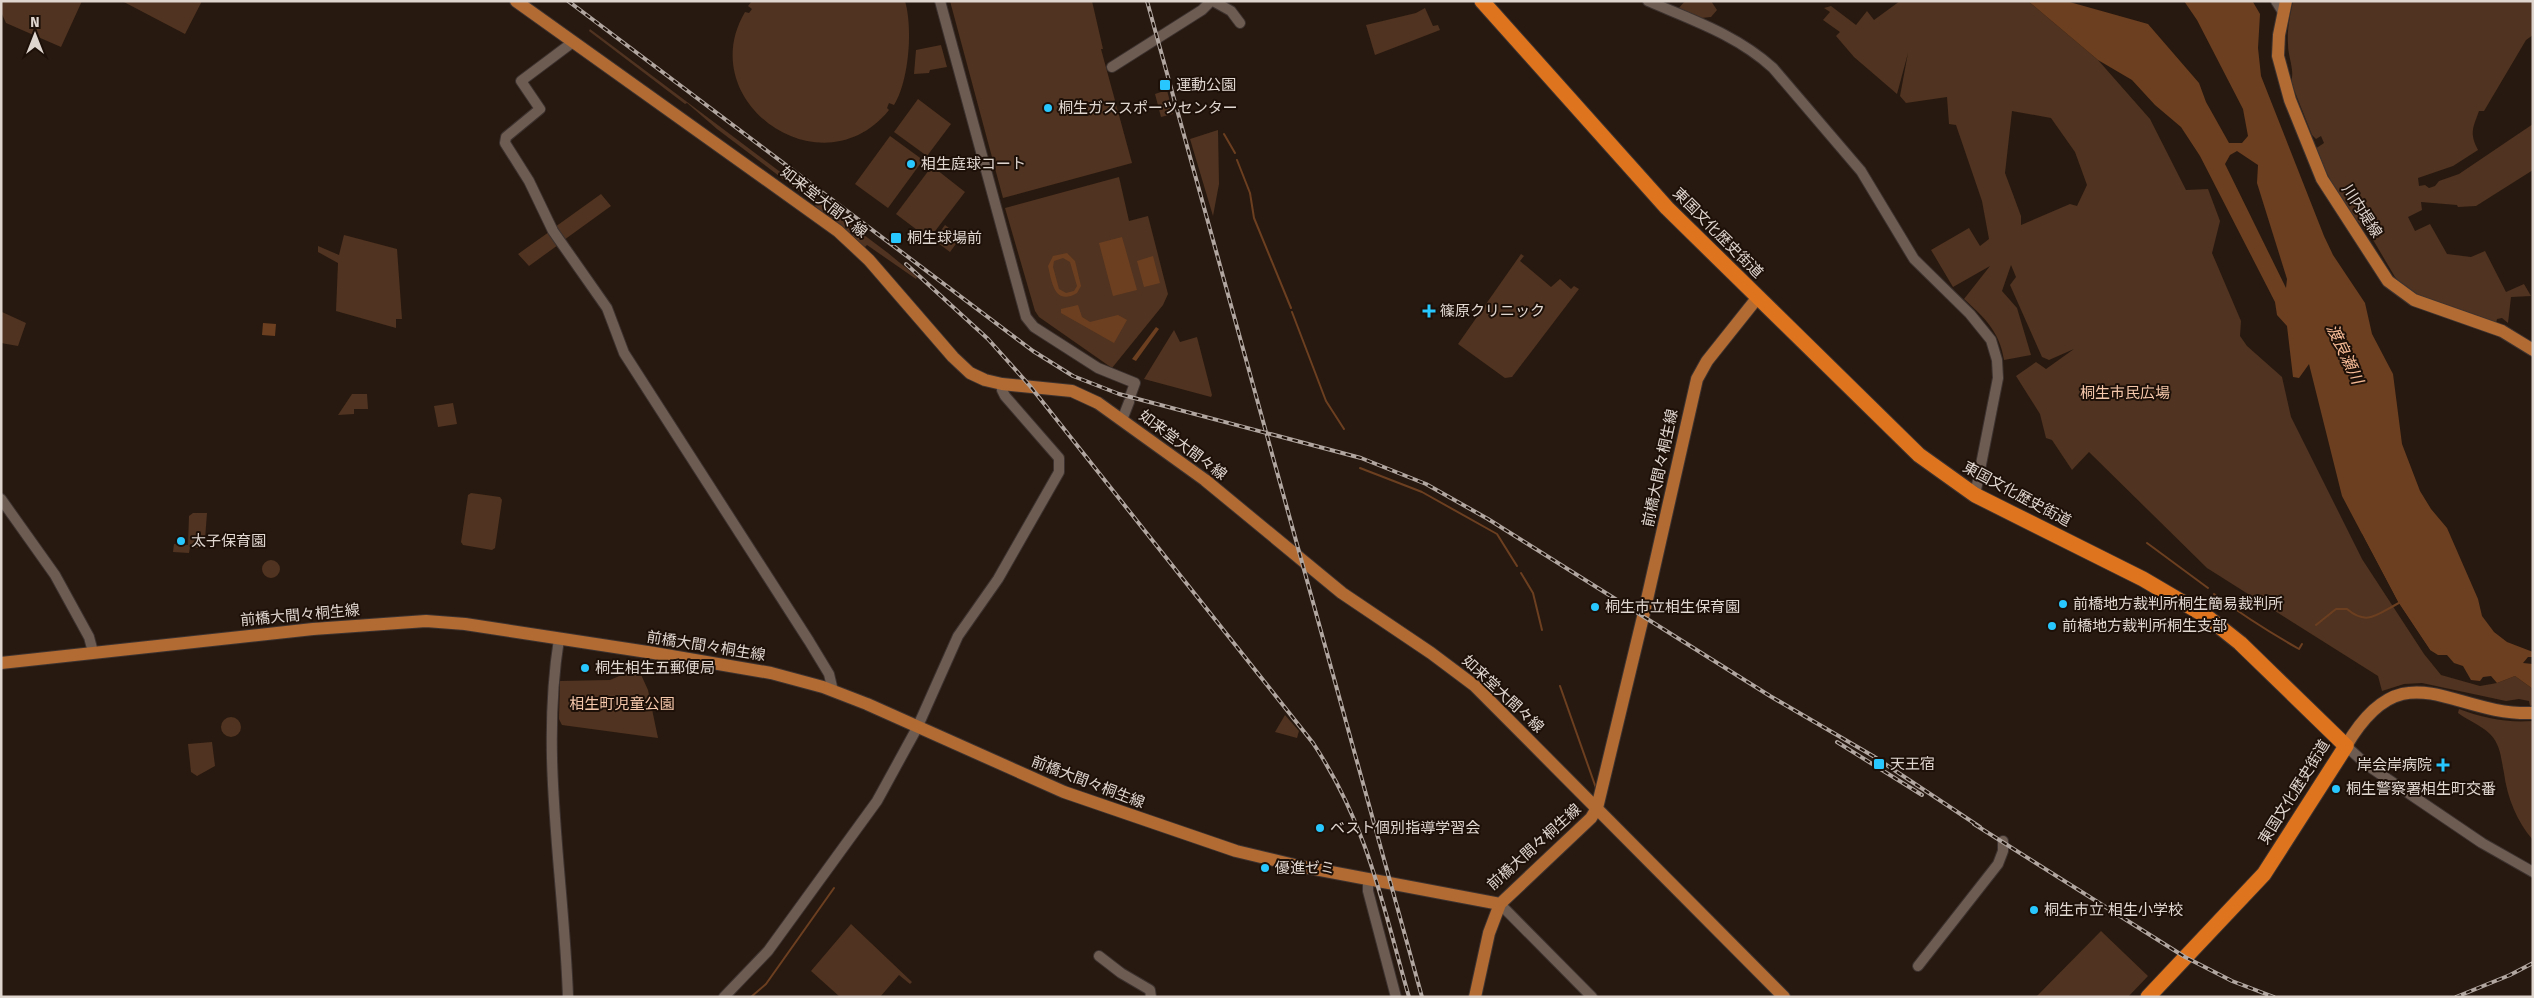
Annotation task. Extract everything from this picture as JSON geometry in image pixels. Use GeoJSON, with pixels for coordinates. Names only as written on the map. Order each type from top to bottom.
{"type":"FeatureCollection","features":[{"type":"Feature","properties":{"kind":"highway","name":"東国文化歴史街道"},"geometry":{"type":"LineString","coordinates":[[1482,1],[1658,198],[1919,455],[1974,495],[2143,579],[2206,616],[2240,642],[2346,746],[2264,874],[2148,997]]}},
{"type":"Feature","properties":{"kind":"main road","name":"如来堂大間々線"},"geometry":{"type":"LineString","coordinates":[[516,1],[833,227],[868,260],[963,367],[984,380],[1002,384],[1072,391],[1090,399],[1205,480],[1342,593],[1431,653],[1475,686],[1784,997]]}},
{"type":"Feature","properties":{"kind":"main road","name":"川内堤線"},"geometry":{"type":"LineString","coordinates":[[2285,7],[2278,56],[2290,100],[2322,179],[2388,281],[2414,300],[2502,331],[2533,350]]}},
{"type":"Feature","properties":{"kind":"main road","name":"前橋大間々桐生線"},"geometry":{"type":"LineString","coordinates":[[1,663],[321,628],[426,621],[457,623],[755,670],[800,680],[833,691],[1064,792],[1192,837],[1261,858],[1500,904],[1591,818],[1597,808],[1695,387],[1704,366],[1758,297]]}},
{"type":"Feature","properties":{"kind":"main road"},"geometry":{"type":"LineString","coordinates":[[2346,746],[2376,707],[2392,697],[2407,692],[2433,693],[2500,710],[2533,713]]}},
{"type":"Feature","properties":{"kind":"main road"},"geometry":{"type":"LineString","coordinates":[[1475,997],[1489,933],[1500,904]]}},
{"type":"Feature","properties":{"kind":"street"},"geometry":{"type":"LineString","coordinates":[[940,1],[1026,317],[1034,327],[1098,368],[1134,383],[1122,420]]}},
{"type":"Feature","properties":{"kind":"street"},"geometry":{"type":"LineString","coordinates":[[1112,67],[1193,16],[1212,1],[1231,12],[1240,23]]}},
{"type":"Feature","properties":{"kind":"street"},"geometry":{"type":"LineString","coordinates":[[1648,1],[1721,31],[1759,56],[1773,68],[1861,171],[1914,259],[1987,334],[1996,352],[1998,378],[1974,495]]}},
{"type":"Feature","properties":{"kind":"street"},"geometry":{"type":"LineString","coordinates":[[2276,1],[2285,7]]}},
{"type":"Feature","properties":{"kind":"street"},"geometry":{"type":"LineString","coordinates":[[573,42],[522,81],[540,109],[506,137],[505,143],[529,181],[553,231],[607,308],[624,353],[810,641],[829,674],[833,691]]}},
{"type":"Feature","properties":{"kind":"street"},"geometry":{"type":"LineString","coordinates":[[724,997],[749,974],[768,951],[877,801],[917,728],[958,636],[998,579],[1060,468],[1061,461],[1056,454],[1002,393],[1002,384]]}},
{"type":"Feature","properties":{"kind":"street"},"geometry":{"type":"LineString","coordinates":[[1,499],[55,575],[89,637],[93,652]]}},
{"type":"Feature","properties":{"kind":"street"},"geometry":{"type":"LineString","coordinates":[[559,639],[553,679],[550,724],[554,811],[568,997]]}},
{"type":"Feature","properties":{"kind":"street"},"geometry":{"type":"LineString","coordinates":[[2346,746],[2367,765],[2498,854],[2533,872]]}},
{"type":"Feature","properties":{"kind":"street"},"geometry":{"type":"LineString","coordinates":[[1918,966],[1998,864],[2003,851],[2003,842]]}},
{"type":"Feature","properties":{"kind":"street"},"geometry":{"type":"LineString","coordinates":[[1368,880],[1368,891],[1396,997]]}},
{"type":"Feature","properties":{"kind":"street"},"geometry":{"type":"LineString","coordinates":[[1500,904],[1592,997]]}},
{"type":"Feature","properties":{"kind":"street"},"geometry":{"type":"LineString","coordinates":[[1099,956],[1121,973],[1150,990],[1151,997]]}},
{"type":"Feature","properties":{"kind":"green space"},"geometry":{"type":"Polygon","coordinates":[[[1,1],[82,1],[61,47],[6,23],[1,12],[1,1]]]}},
{"type":"Feature","properties":{"kind":"green space"},"geometry":{"type":"Polygon","coordinates":[[[122,1],[202,1],[185,34],[122,1]]]}},
{"type":"Feature","properties":{"kind":"green space"},"geometry":{"type":"Polygon","coordinates":[[[752,1],[905,1],[909,25],[908,54],[903,82],[894,105],[889,103],[887,108],[889,110],[861,133],[831,142],[800,139],[772,126],[750,104],[736,77],[733,45],[745,12],[749,13],[752,9],[748,6],[752,1]]]}},
{"type":"Feature","properties":{"kind":"green space","name":"桐生ガススポーツセンター"},"geometry":{"type":"Polygon","coordinates":[[[950,1],[1092,1],[1103,49],[1101,49],[1132,163],[1003,198],[950,1]]]}},
{"type":"Feature","properties":{"kind":"green space"},"geometry":{"type":"Polygon","coordinates":[[[1685,1],[1711,1],[1717,10],[1711,17],[1701,18],[1678,9],[1685,1]]]}},
{"type":"Feature","properties":{"kind":"green space","name":"桐生市民広場"},"geometry":{"type":"Polygon","coordinates":[[[1900,1],[2028,1],[2098,60],[2150,119],[2186,190],[2208,189],[2220,221],[2212,253],[2241,321],[2240,336],[2247,346],[2282,377],[2291,417],[2362,559],[2424,654],[2441,675],[2480,686],[2497,683],[2515,676],[2533,689],[2533,705],[2530,706],[2529,701],[2519,699],[2506,701],[2422,683],[2404,684],[2382,691],[2378,676],[2207,568],[2089,452],[2072,470],[2052,440],[2046,438],[2040,414],[2016,376],[2036,362],[2046,369],[2074,349],[2049,360],[2042,357],[2010,285],[2016,277],[2011,265],[2002,291],[2017,308],[2031,355],[2004,360],[1995,333],[1978,312],[1964,299],[1990,266],[1953,287],[1931,250],[1969,228],[1980,246],[1989,239],[1982,201],[1956,125],[1949,124],[1947,97],[1906,103],[1900,96],[1908,53],[1897,94],[1854,57],[1836,36],[1840,32],[1823,20],[1830,12],[1824,8],[1831,6],[1856,25],[1867,11],[1874,20],[1900,1]],[[2012,111],[2005,173],[2021,216],[2021,225],[2070,204],[2077,206],[2087,185],[2075,152],[2051,118],[2012,111]]]}},
{"type":"Feature","properties":{"kind":"green space"},"geometry":{"type":"Polygon","coordinates":[[[2293,1],[2533,1],[2533,35],[2526,40],[2484,111],[2479,111],[2473,130],[2478,150],[2453,166],[2418,178],[2419,186],[2425,185],[2429,188],[2435,186],[2439,181],[2459,174],[2533,124],[2533,170],[2476,206],[2458,207],[2457,205],[2421,202],[2422,210],[2408,217],[2415,231],[2430,224],[2447,254],[2471,257],[2485,251],[2506,292],[2524,284],[2531,296],[2511,297],[2508,323],[2502,318],[2497,319],[2496,323],[2437,305],[2407,291],[2395,277],[2372,238],[2341,202],[2315,149],[2324,143],[2321,136],[2316,139],[2312,135],[2291,82],[2292,73],[2288,49],[2288,33],[2293,1]]]}},
{"type":"Feature","properties":{"kind":"green space"},"geometry":{"type":"Polygon","coordinates":[[[1425,8],[1433,26],[1438,25],[1440,30],[1375,55],[1366,25],[1416,13],[1425,8]]]}},
{"type":"Feature","properties":{"kind":"green space"},"geometry":{"type":"Polygon","coordinates":[[[590,29],[888,253],[917,277],[916,279],[867,245],[863,249],[817,208],[812,201],[717,129],[687,103],[685,104],[589,31],[590,29]]]}},
{"type":"Feature","properties":{"kind":"green space"},"geometry":{"type":"Polygon","coordinates":[[[941,45],[947,67],[930,70],[929,73],[914,74],[916,50],[941,45]]]}},
{"type":"Feature","properties":{"kind":"green space"},"geometry":{"type":"Polygon","coordinates":[[[1167,90],[1173,114],[1161,117],[1155,94],[1167,90]]]}},
{"type":"Feature","properties":{"kind":"green space"},"geometry":{"type":"Polygon","coordinates":[[[918,99],[951,124],[927,156],[894,132],[918,99]]]}},
{"type":"Feature","properties":{"kind":"green space"},"geometry":{"type":"Polygon","coordinates":[[[1218,130],[1219,184],[1213,216],[1190,139],[1218,130]]]}},
{"type":"Feature","properties":{"kind":"green space"},"geometry":{"type":"Polygon","coordinates":[[[890,136],[923,160],[888,208],[855,184],[890,136]]]}},
{"type":"Feature","properties":{"kind":"green space"},"geometry":{"type":"Polygon","coordinates":[[[932,166],[965,192],[929,239],[896,214],[932,166]]]}},
{"type":"Feature","properties":{"kind":"green space"},"geometry":{"type":"Polygon","coordinates":[[[1119,177],[1129,221],[1148,216],[1168,294],[1163,305],[1112,368],[1039,317],[1035,311],[1005,208],[1119,177]]]}},
{"type":"Feature","properties":{"kind":"green space"},"geometry":{"type":"Polygon","coordinates":[[[601,194],[611,206],[564,240],[555,227],[601,194]]]}},
{"type":"Feature","properties":{"kind":"green space"},"geometry":{"type":"Polygon","coordinates":[[[945,225],[961,237],[950,252],[934,240],[945,225]]]}},
{"type":"Feature","properties":{"kind":"green space"},"geometry":{"type":"Polygon","coordinates":[[[549,232],[558,245],[529,266],[518,254],[549,232]]]}},
{"type":"Feature","properties":{"kind":"green space"},"geometry":{"type":"Polygon","coordinates":[[[344,235],[397,249],[402,319],[396,319],[396,328],[336,311],[338,263],[318,252],[318,246],[339,255],[344,235]]]}},
{"type":"Feature","properties":{"kind":"green space"},"geometry":{"type":"Polygon","coordinates":[[[1521,254],[1524,256],[1520,261],[1551,287],[1560,279],[1571,289],[1574,286],[1579,289],[1512,377],[1505,378],[1458,344],[1521,254]]]}},
{"type":"Feature","properties":{"kind":"green space"},"geometry":{"type":"Polygon","coordinates":[[[1,309],[2,312],[26,323],[18,346],[1,343],[1,309]]]}},
{"type":"Feature","properties":{"kind":"green space"},"geometry":{"type":"Polygon","coordinates":[[[1174,330],[1180,342],[1197,337],[1211,397],[1144,379],[1174,330]]]}},
{"type":"Feature","properties":{"kind":"green space"},"geometry":{"type":"Polygon","coordinates":[[[352,394],[367,394],[368,409],[354,409],[354,414],[338,415],[352,394]]]}},
{"type":"Feature","properties":{"kind":"green space"},"geometry":{"type":"Polygon","coordinates":[[[453,403],[457,424],[438,427],[434,406],[453,403]]]}},
{"type":"Feature","properties":{"kind":"green space"},"geometry":{"type":"Polygon","coordinates":[[[471,493],[500,497],[502,500],[495,548],[492,550],[463,545],[461,542],[468,495],[471,493]]]}},
{"type":"Feature","properties":{"kind":"green space"},"geometry":{"type":"Polygon","coordinates":[[[193,513],[207,513],[205,539],[200,539],[199,548],[190,547],[189,553],[173,552],[174,544],[188,545],[189,516],[193,513]]]}},
{"type":"Feature","properties":{"kind":"green space"},"geometry":{"type":"Polygon","coordinates":[[[271,560],[277,563],[280,569],[277,575],[271,578],[265,575],[262,569],[265,563],[271,560]]]}},
{"type":"Feature","properties":{"kind":"green space","name":"相生町児童公園"},"geometry":{"type":"Polygon","coordinates":[[[638,668],[648,690],[658,738],[562,725],[559,719],[560,681],[610,680],[638,668]]]}},
{"type":"Feature","properties":{"kind":"green space"},"geometry":{"type":"Polygon","coordinates":[[[2459,709],[2495,719],[2533,721],[2533,840],[2522,825],[2510,800],[2500,752],[2494,738],[2478,725],[2458,713],[2459,709]]]}},
{"type":"Feature","properties":{"kind":"green space"},"geometry":{"type":"Polygon","coordinates":[[[1285,715],[1299,731],[1297,738],[1275,732],[1285,715]]]}},
{"type":"Feature","properties":{"kind":"green space"},"geometry":{"type":"Polygon","coordinates":[[[231,717],[238,720],[241,727],[238,734],[231,737],[224,734],[221,727],[224,720],[231,717]]]}},
{"type":"Feature","properties":{"kind":"green space"},"geometry":{"type":"Polygon","coordinates":[[[212,742],[215,766],[197,776],[191,772],[188,744],[212,742]]]}},
{"type":"Feature","properties":{"kind":"green space"},"geometry":{"type":"Polygon","coordinates":[[[851,924],[912,982],[910,984],[899,975],[880,997],[840,997],[811,971],[851,924]]]}},
{"type":"Feature","properties":{"kind":"green space"},"geometry":{"type":"Polygon","coordinates":[[[2101,931],[2148,976],[2128,997],[2036,997],[2101,931]]]}},
{"type":"Feature","properties":{"kind":"water","name":"渡良瀬川"},"geometry":{"type":"Polygon","coordinates":[[[2028,1],[2066,1],[2148,24],[2199,83],[2206,102],[2229,143],[2242,143],[2248,136],[2243,109],[2197,20],[2184,1],[2253,2],[2260,14],[2258,48],[2261,76],[2324,236],[2333,255],[2365,303],[2372,334],[2393,374],[2402,444],[2420,491],[2431,509],[2447,528],[2478,599],[2482,616],[2494,632],[2507,642],[2533,652],[2533,657],[2528,657],[2523,663],[2533,664],[2533,689],[2515,676],[2497,683],[2491,676],[2483,677],[2480,681],[2471,680],[2463,666],[2454,663],[2447,655],[2438,655],[2430,650],[2398,602],[2342,496],[2309,364],[2299,378],[2293,377],[2287,326],[2277,315],[2275,302],[2200,156],[2181,127],[2155,105],[2132,80],[2098,60],[2028,1]],[[2237,151],[2230,155],[2225,164],[2286,288],[2287,279],[2257,183],[2258,165],[2237,151]]]}},
{"type":"Feature","properties":{"kind":"water"},"geometry":{"type":"Polygon","coordinates":[[[1122,237],[1137,290],[1113,296],[1099,243],[1122,237]]]}},
{"type":"Feature","properties":{"kind":"water"},"geometry":{"type":"Polygon","coordinates":[[[1067,253],[1075,261],[1081,286],[1077,293],[1064,297],[1056,291],[1048,266],[1053,256],[1067,253]],[[1063,258],[1054,261],[1053,267],[1059,289],[1066,293],[1074,291],[1077,286],[1070,262],[1063,258]]]}},
{"type":"Feature","properties":{"kind":"water"},"geometry":{"type":"Polygon","coordinates":[[[1153,256],[1160,283],[1144,287],[1137,261],[1153,256]]]}},
{"type":"Feature","properties":{"kind":"water"},"geometry":{"type":"Polygon","coordinates":[[[1078,305],[1082,317],[1090,322],[1118,315],[1127,320],[1114,343],[1061,313],[1061,309],[1078,305]]]}},
{"type":"Feature","properties":{"kind":"water"},"geometry":{"type":"Polygon","coordinates":[[[263,323],[276,324],[275,336],[262,335],[263,323]]]}},
{"type":"Feature","properties":{"kind":"water"},"geometry":{"type":"Polygon","coordinates":[[[1156,327],[1159,329],[1136,361],[1132,359],[1156,327]]]}},
{"type":"Feature","properties":{"kind":"pier"},"geometry":{"type":"Polygon","coordinates":[[[2362,534],[2398,602],[2430,650],[2428,651],[2396,603],[2362,539],[2362,534]]]}},
{"type":"Feature","properties":{"kind":"waterway"},"geometry":{"type":"LineString","coordinates":[[1224,134],[1235,153]]}},
{"type":"Feature","properties":{"kind":"waterway"},"geometry":{"type":"LineString","coordinates":[[1237,160],[1250,193],[1254,218],[1291,308]]}},
{"type":"Feature","properties":{"kind":"waterway"},"geometry":{"type":"LineString","coordinates":[[1292,312],[1326,401],[1344,429]]}},
{"type":"Feature","properties":{"kind":"waterway"},"geometry":{"type":"LineString","coordinates":[[1360,468],[1422,492],[1497,534],[1517,566]]}},
{"type":"Feature","properties":{"kind":"waterway"},"geometry":{"type":"LineString","coordinates":[[2147,543],[2208,588]]}},
{"type":"Feature","properties":{"kind":"waterway"},"geometry":{"type":"LineString","coordinates":[[1521,573],[1533,593],[1542,630]]}},
{"type":"Feature","properties":{"kind":"waterway"},"geometry":{"type":"LineString","coordinates":[[2214,594],[2255,623],[2299,649],[2302,644]]}},
{"type":"Feature","properties":{"kind":"waterway"},"geometry":{"type":"LineString","coordinates":[[2316,625],[2336,609],[2347,609],[2354,614],[2367,618],[2401,602]]}},
{"type":"Feature","properties":{"kind":"waterway"},"geometry":{"type":"LineString","coordinates":[[1560,686],[1596,788]]}},
{"type":"Feature","properties":{"kind":"waterway"},"geometry":{"type":"LineString","coordinates":[[751,997],[766,984],[834,888]]}},
{"type":"Feature","properties":{"kind":"railway"},"geometry":{"type":"LineString","coordinates":[[568,1],[1033,351],[1073,376],[1119,394],[1361,458],[1426,484],[1488,519],[1770,696],[1873,756],[1980,827]]}},
{"type":"Feature","properties":{"kind":"railway"},"geometry":{"type":"LineString","coordinates":[[1147,1],[1422,997]]}},
{"type":"Feature","properties":{"kind":"railway"},"geometry":{"type":"LineString","coordinates":[[906,264],[988,339],[1030,386],[1313,743],[1332,774],[1347,804],[1372,866],[1409,997]]}},
{"type":"Feature","properties":{"kind":"railway"},"geometry":{"type":"LineString","coordinates":[[1837,742],[1922,795]]}},
{"type":"Feature","properties":{"kind":"railway"},"geometry":{"type":"LineString","coordinates":[[1974,824],[2185,957],[2232,981],[2274,997]]}},
{"type":"Feature","properties":{"kind":"railway"},"geometry":{"type":"LineString","coordinates":[[2456,997],[2510,975],[2533,963]]}},
{"type":"Feature","properties":{"kind":"place","name":"運動公園"},"geometry":{"type":"Point","coordinates":[1165,85]}},
{"type":"Feature","properties":{"kind":"place","name":"桐生ガススポーツセンター"},"geometry":{"type":"Point","coordinates":[1048,108]}},
{"type":"Feature","properties":{"kind":"place","name":"相生庭球コート"},"geometry":{"type":"Point","coordinates":[911,164]}},
{"type":"Feature","properties":{"kind":"place","name":"桐生球場前"},"geometry":{"type":"Point","coordinates":[896,238]}},
{"type":"Feature","properties":{"kind":"place","name":"篠原クリニック"},"geometry":{"type":"Point","coordinates":[1429,311]}},
{"type":"Feature","properties":{"kind":"place","name":"太子保育園"},"geometry":{"type":"Point","coordinates":[181,541]}},
{"type":"Feature","properties":{"kind":"place","name":"前橋地方裁判所桐生簡易裁判所"},"geometry":{"type":"Point","coordinates":[2063,604]}},
{"type":"Feature","properties":{"kind":"place","name":"桐生市立相生保育園"},"geometry":{"type":"Point","coordinates":[1595,607]}},
{"type":"Feature","properties":{"kind":"place","name":"前橋地方裁判所桐生支部"},"geometry":{"type":"Point","coordinates":[2052,626]}},
{"type":"Feature","properties":{"kind":"place","name":"桐生相生五郵便局"},"geometry":{"type":"Point","coordinates":[585,668]}},
{"type":"Feature","properties":{"kind":"place","name":"天王宿"},"geometry":{"type":"Point","coordinates":[1879,764]}},
{"type":"Feature","properties":{"kind":"place","name":"岸会岸病院"},"geometry":{"type":"Point","coordinates":[2443,765]}},
{"type":"Feature","properties":{"kind":"place","name":"桐生警察署相生町交番"},"geometry":{"type":"Point","coordinates":[2336,789]}},
{"type":"Feature","properties":{"kind":"place","name":"ベスト個別指導学習会"},"geometry":{"type":"Point","coordinates":[1320,828]}},
{"type":"Feature","properties":{"kind":"place","name":"優進ゼミ"},"geometry":{"type":"Point","coordinates":[1265,868]}},
{"type":"Feature","properties":{"kind":"place","name":"桐生市立 相生小学校"},"geometry":{"type":"Point","coordinates":[2034,910]}}]}
